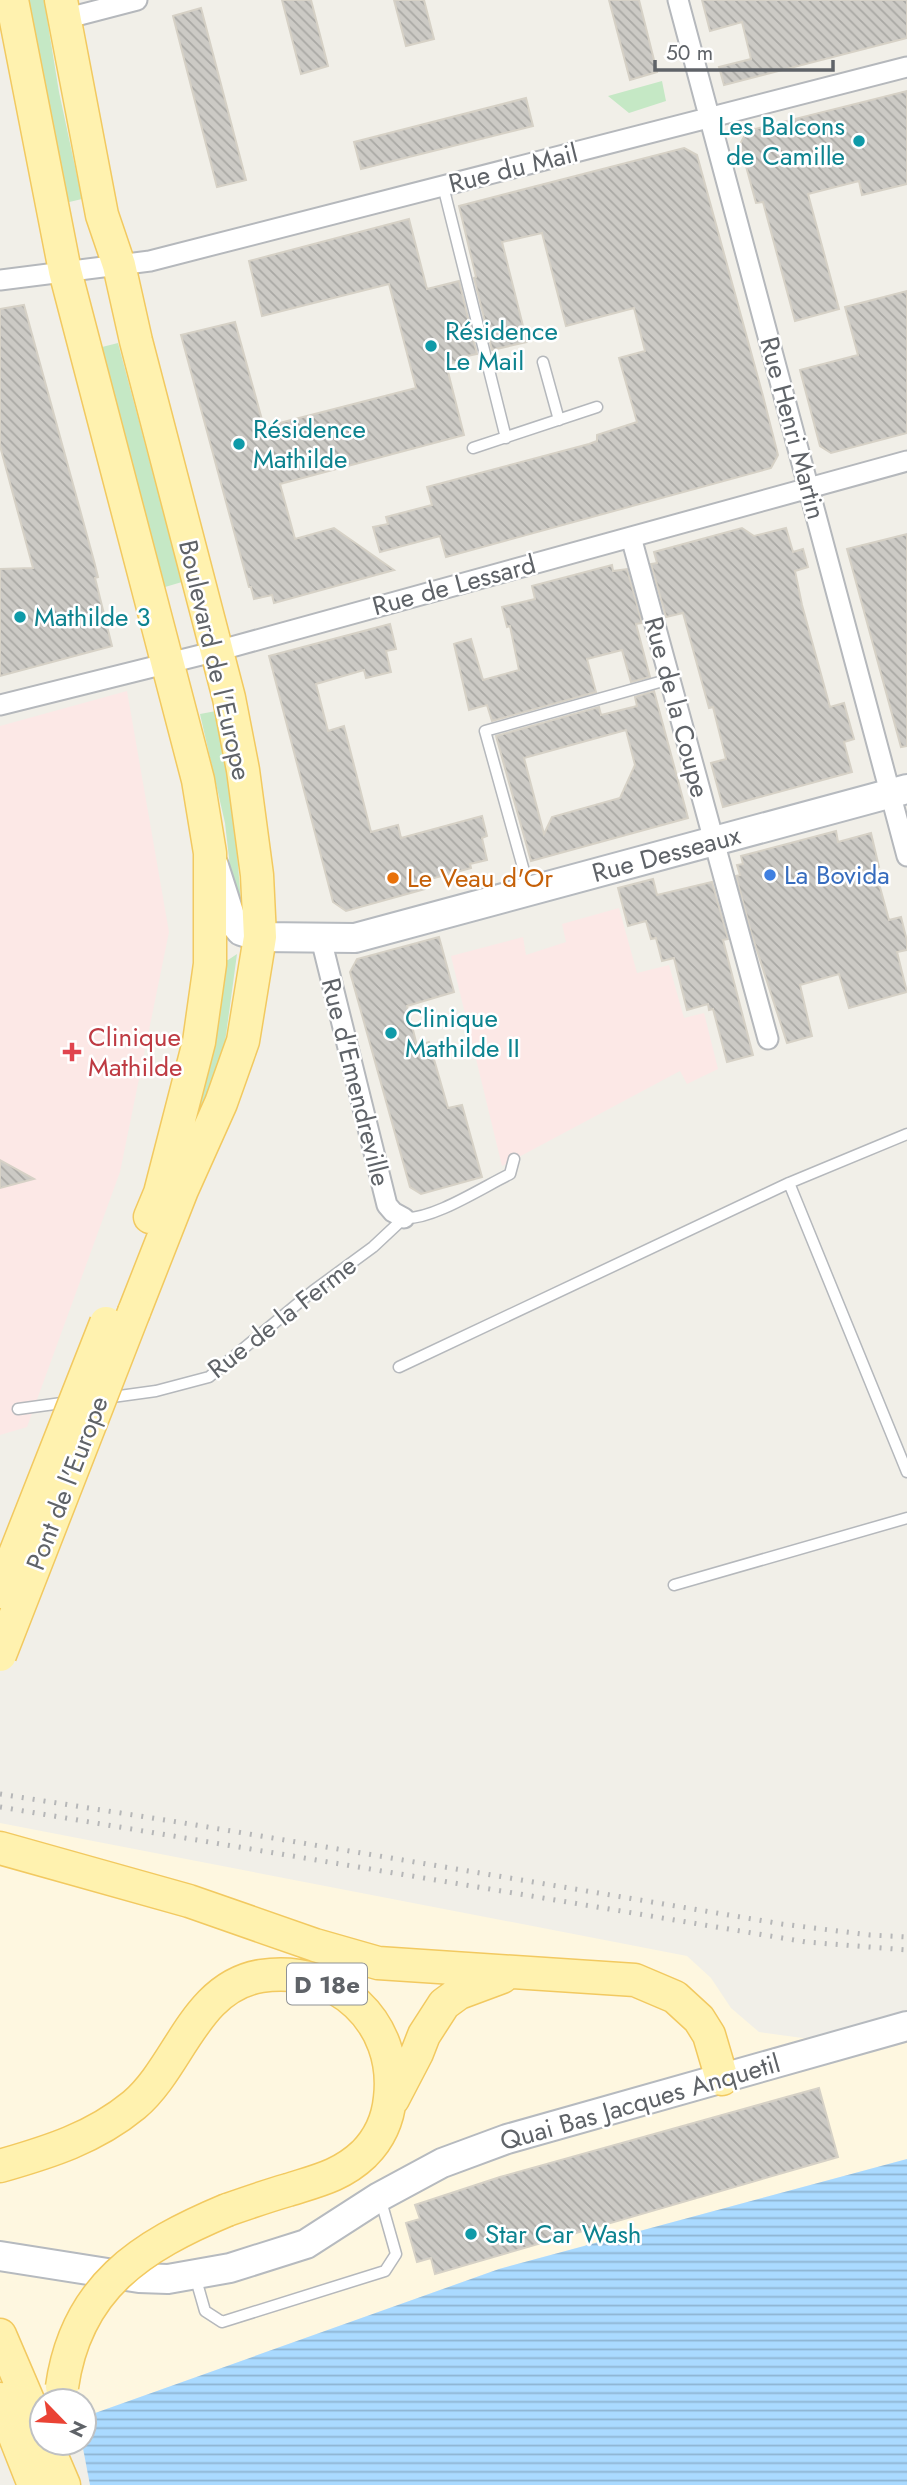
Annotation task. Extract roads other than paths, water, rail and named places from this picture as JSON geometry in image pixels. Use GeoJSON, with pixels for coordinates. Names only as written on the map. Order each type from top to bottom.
{"type":"FeatureCollection","features":[{"type":"Feature","properties":{"kind":"main road","name":"Boulevard de l'Europe"},"geometry":{"type":"LineString","coordinates":[[12,0],[65,271],[198,780],[210,853],[210,964],[199,1042],[160,1193],[122,1314]]}},
{"type":"Feature","properties":{"kind":"main road","name":"Boulevard de l'Europe"},"geometry":{"type":"LineString","coordinates":[[62,9],[102,215],[118,264],[229,698],[243,770],[257,875],[260,937],[243,1041],[221,1103],[122,1314]]}},
{"type":"Feature","properties":{"kind":"main road","name":"Rue Desseaux"},"geometry":{"type":"LineString","coordinates":[[260,937],[355,938],[899,792]]}},
{"type":"Feature","properties":{"kind":"main road"},"geometry":{"type":"LineString","coordinates":[[210,853],[231,919],[241,931],[260,937]]}},
{"type":"Feature","properties":{"kind":"main road","name":"Pont de l'Europe"},"geometry":{"type":"LineString","coordinates":[[0,1592],[122,1314]]}},
{"type":"Feature","properties":{"kind":"main road","name":"Pont de l'Europe"},"geometry":{"type":"LineString","coordinates":[[0,1655],[122,1314]]}},
{"type":"Feature","properties":{"kind":"main road"},"geometry":{"type":"LineString","coordinates":[[0,1849],[188,1900],[315,1945],[378,1963],[635,1980],[675,1997],[699,2019],[709,2035],[722,2079]]}},
{"type":"Feature","properties":{"kind":"main road"},"geometry":{"type":"LineString","coordinates":[[63,2387],[66,2360],[75,2333],[103,2288],[118,2272],[158,2242],[227,2210],[327,2179],[347,2168],[376,2140],[384,2125],[389,2106],[424,2035],[444,2004],[459,1993],[511,1973]]}},
{"type":"Feature","properties":{"kind":"main road","name":"D 18e"},"geometry":{"type":"LineString","coordinates":[[0,2166],[66,2146],[105,2127],[136,2104],[161,2077],[196,2020],[211,2002],[244,1980],[267,1976],[303,1976],[323,1982],[347,1995],[361,2009],[374,2024],[390,2062],[392,2078],[389,2106]]}},
{"type":"Feature","properties":{"kind":"main road","name":"Quai Bas Jacques Anquetil"},"geometry":{"type":"LineString","coordinates":[[0,2256],[139,2278],[168,2279],[194,2276],[243,2264],[306,2244],[379,2197],[442,2163],[507,2139],[907,2026]]}},
{"type":"Feature","properties":{"kind":"main road"},"geometry":{"type":"LineString","coordinates":[[0,2335],[28,2400]]}},
{"type":"Feature","properties":{"kind":"main road"},"geometry":{"type":"LineString","coordinates":[[0,2399],[34,2485]]}},
{"type":"Feature","properties":{"kind":"main road"},"geometry":{"type":"LineString","coordinates":[[52,2457],[64,2485]]}},
{"type":"Feature","properties":{"kind":"main road"},"geometry":{"type":"LineString","coordinates":[[65,2457],[71,2485]]}},
{"type":"Feature","properties":{"kind":"street"},"geometry":{"type":"LineString","coordinates":[[62,9],[137,0]]}},
{"type":"Feature","properties":{"kind":"street","name":"Rue Henri Martin"},"geometry":{"type":"LineString","coordinates":[[678,0],[809,488],[899,792],[907,856]]}},
{"type":"Feature","properties":{"kind":"street","name":"Rue du Mail"},"geometry":{"type":"LineString","coordinates":[[0,280],[172,256],[907,67]]}},
{"type":"Feature","properties":{"kind":"street","name":"Rue de Lessard"},"geometry":{"type":"LineString","coordinates":[[0,705],[216,651],[907,461]]}},
{"type":"Feature","properties":{"kind":"street","name":"Rue de la Coupe"},"geometry":{"type":"LineString","coordinates":[[631,537],[768,1039]]}},
{"type":"Feature","properties":{"kind":"street","name":"Rue d'Emendreville"},"geometry":{"type":"LineString","coordinates":[[324,938],[323,947],[387,1205],[404,1218]]}},
{"type":"Feature","properties":{"kind":"lane"},"geometry":{"type":"LineString","coordinates":[[443,186],[506,438]]}},
{"type":"Feature","properties":{"kind":"lane"},"geometry":{"type":"LineString","coordinates":[[543,362],[559,420]]}},
{"type":"Feature","properties":{"kind":"lane"},"geometry":{"type":"LineString","coordinates":[[473,448],[597,407]]}},
{"type":"Feature","properties":{"kind":"lane"},"geometry":{"type":"LineString","coordinates":[[529,890],[485,731],[670,680]]}},
{"type":"Feature","properties":{"kind":"lane"},"geometry":{"type":"LineString","coordinates":[[399,1367],[789,1183],[907,1134]]}},
{"type":"Feature","properties":{"kind":"lane"},"geometry":{"type":"LineString","coordinates":[[404,1218],[421,1217],[435,1212],[510,1174],[513,1159]]}},
{"type":"Feature","properties":{"kind":"lane"},"geometry":{"type":"LineString","coordinates":[[789,1183],[907,1472]]}},
{"type":"Feature","properties":{"kind":"lane","name":"Rue de la Ferme"},"geometry":{"type":"LineString","coordinates":[[18,1409],[156,1391],[209,1377],[313,1291],[373,1247],[404,1218]]}},
{"type":"Feature","properties":{"kind":"lane"},"geometry":{"type":"LineString","coordinates":[[674,1585],[907,1518]]}},
{"type":"Feature","properties":{"kind":"lane"},"geometry":{"type":"LineString","coordinates":[[194,2276],[205,2311],[222,2322],[385,2272],[396,2254],[379,2197]]}},
{"type":"Feature","properties":{"kind":"water"},"geometry":{"type":"Polygon","coordinates":[[[907,2159],[907,2485],[0,2485],[0,2445],[28,2444],[28,2457],[98,2457],[98,2412],[499,2269],[907,2159]]]}},
{"type":"Feature","properties":{"kind":"railway"},"geometry":{"type":"LineString","coordinates":[[0,1794],[782,1924],[907,1937]]}},
{"type":"Feature","properties":{"kind":"railway"},"geometry":{"type":"LineString","coordinates":[[0,1807],[806,1942],[907,1950]]}},
{"type":"Feature","properties":{"kind":"place","name":"Les Balcons de Camille"},"geometry":{"type":"Point","coordinates":[859,141]}},
{"type":"Feature","properties":{"kind":"place","name":"Résidence Le Mail"},"geometry":{"type":"Point","coordinates":[431,346]}},
{"type":"Feature","properties":{"kind":"place","name":"Résidence Mathilde"},"geometry":{"type":"Point","coordinates":[239,444]}},
{"type":"Feature","properties":{"kind":"place","name":"Mathilde 3"},"geometry":{"type":"Point","coordinates":[20,617]}},
{"type":"Feature","properties":{"kind":"place","name":"La Bovida"},"geometry":{"type":"Point","coordinates":[770,875]}},
{"type":"Feature","properties":{"kind":"place","name":"Le Veau d'Or"},"geometry":{"type":"Point","coordinates":[393,878]}},
{"type":"Feature","properties":{"kind":"place","name":"Clinique Mathilde II"},"geometry":{"type":"Point","coordinates":[391,1033]}},
{"type":"Feature","properties":{"kind":"place","name":"Clinique Mathilde"},"geometry":{"type":"Point","coordinates":[72,1052]}},
{"type":"Feature","properties":{"kind":"place","name":"Star Car Wash"},"geometry":{"type":"Point","coordinates":[471,2234]}}]}
